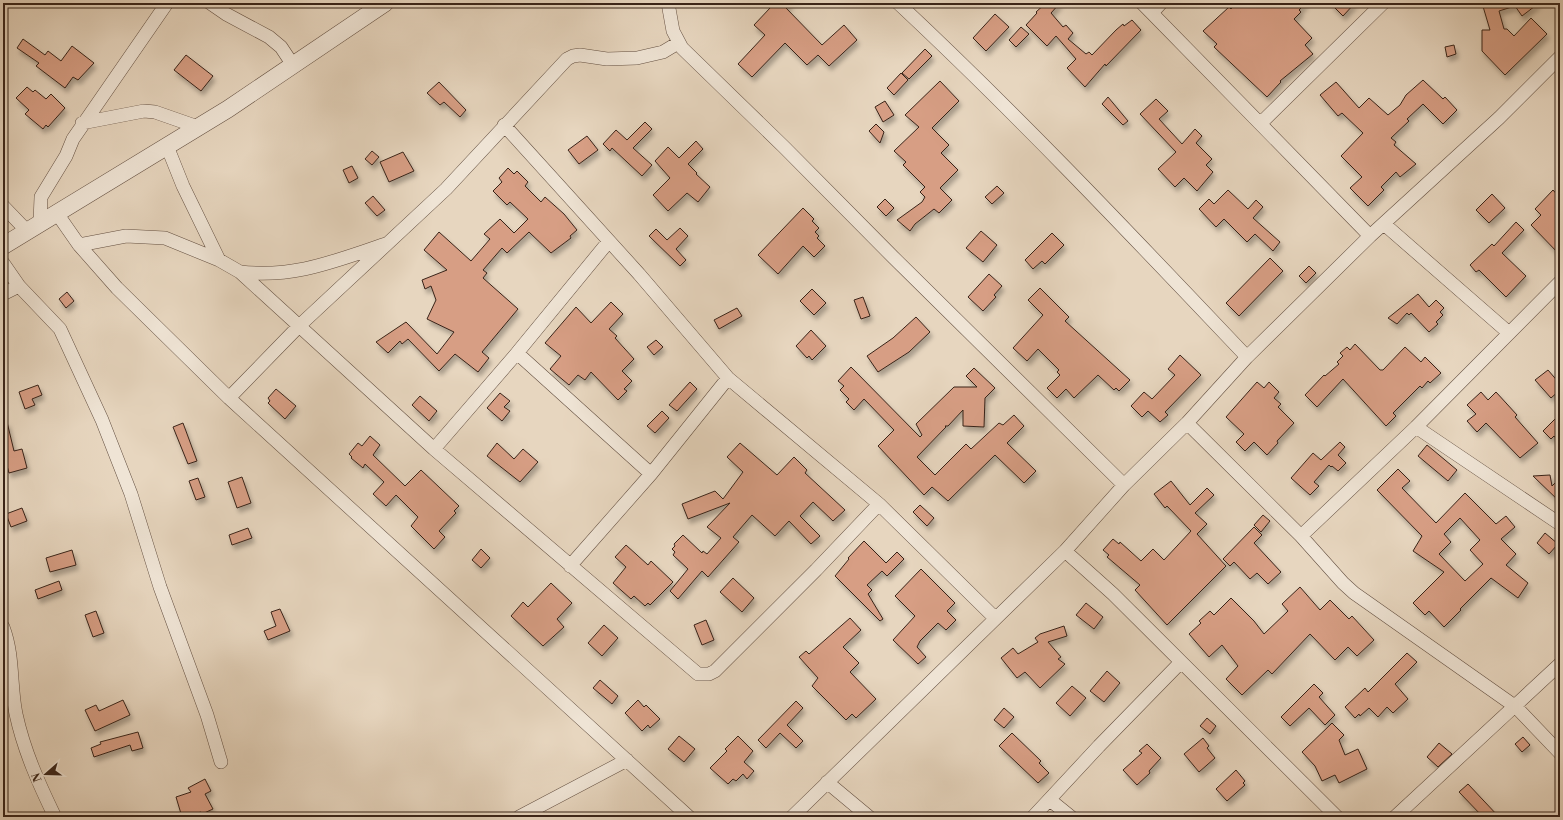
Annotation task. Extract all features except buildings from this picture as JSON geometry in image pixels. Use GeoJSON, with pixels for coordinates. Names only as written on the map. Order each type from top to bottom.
{"type":"FeatureCollection","features":[{"type":"Feature","properties":{"kind":"street"},"geometry":{"type":"LineString","coordinates":[[33,226],[42,197],[66,156],[82,123],[167,3]]}},
{"type":"Feature","properties":{"kind":"street"},"geometry":{"type":"LineString","coordinates":[[210,3],[226,14],[269,37],[281,47],[294,65]]}},
{"type":"Feature","properties":{"kind":"street"},"geometry":{"type":"LineString","coordinates":[[3,246],[33,226],[198,127],[294,65],[385,3]]}},
{"type":"Feature","properties":{"kind":"street"},"geometry":{"type":"LineString","coordinates":[[898,3],[957,58],[1099,202],[1247,357]]}},
{"type":"Feature","properties":{"kind":"street"},"geometry":{"type":"LineString","coordinates":[[1142,3],[1157,8],[1261,123],[1370,236]]}},
{"type":"Feature","properties":{"kind":"street"},"geometry":{"type":"LineString","coordinates":[[1261,123],[1383,3]]}},
{"type":"Feature","properties":{"kind":"street"},"geometry":{"type":"LineString","coordinates":[[670,5],[678,43],[1124,485]]}},
{"type":"Feature","properties":{"kind":"street"},"geometry":{"type":"LineString","coordinates":[[229,398],[299,326],[392,242],[446,189],[567,59],[580,55],[607,59],[637,58],[663,52],[678,43]]}},
{"type":"Feature","properties":{"kind":"street"},"geometry":{"type":"LineString","coordinates":[[792,817],[1065,551],[1124,485],[1187,423],[1247,357],[1370,236],[1493,123],[1560,57]]}},
{"type":"Feature","properties":{"kind":"street"},"geometry":{"type":"LineString","coordinates":[[82,123],[144,111],[155,112],[198,127]]}},
{"type":"Feature","properties":{"kind":"street"},"geometry":{"type":"LineString","coordinates":[[504,125],[609,241],[728,378],[879,504],[995,618]]}},
{"type":"Feature","properties":{"kind":"street"},"geometry":{"type":"LineString","coordinates":[[167,146],[183,186],[219,260]]}},
{"type":"Feature","properties":{"kind":"street"},"geometry":{"type":"LineString","coordinates":[[3,206],[33,226]]}},
{"type":"Feature","properties":{"kind":"street"},"geometry":{"type":"LineString","coordinates":[[56,212],[79,246],[126,297],[229,398],[689,817]]}},
{"type":"Feature","properties":{"kind":"street"},"geometry":{"type":"LineString","coordinates":[[1384,224],[1509,333]]}},
{"type":"Feature","properties":{"kind":"street"},"geometry":{"type":"LineString","coordinates":[[79,246],[126,236],[165,238],[219,260],[240,272],[434,449],[694,672],[703,675],[709,674],[816,570],[879,504]]}},
{"type":"Feature","properties":{"kind":"street"},"geometry":{"type":"LineString","coordinates":[[434,449],[517,353],[609,241]]}},
{"type":"Feature","properties":{"kind":"street"},"geometry":{"type":"LineString","coordinates":[[240,272],[270,274],[304,270],[392,242]]}},
{"type":"Feature","properties":{"kind":"street"},"geometry":{"type":"LineString","coordinates":[[3,263],[19,286],[60,329],[102,420],[131,494],[160,587],[207,715],[221,762]]}},
{"type":"Feature","properties":{"kind":"street"},"geometry":{"type":"LineString","coordinates":[[1301,536],[1416,427],[1560,282]]}},
{"type":"Feature","properties":{"kind":"street"},"geometry":{"type":"LineString","coordinates":[[3,294],[19,286]]}},
{"type":"Feature","properties":{"kind":"street"},"geometry":{"type":"LineString","coordinates":[[517,353],[651,474]]}},
{"type":"Feature","properties":{"kind":"street"},"geometry":{"type":"LineString","coordinates":[[570,566],[651,474],[728,378]]}},
{"type":"Feature","properties":{"kind":"street"},"geometry":{"type":"LineString","coordinates":[[1187,423],[1301,536],[1343,583],[1354,593],[1516,707],[1560,752]]}},
{"type":"Feature","properties":{"kind":"street"},"geometry":{"type":"LineString","coordinates":[[1416,427],[1560,524]]}},
{"type":"Feature","properties":{"kind":"street"},"geometry":{"type":"LineString","coordinates":[[1065,551],[1113,594],[1337,817]]}},
{"type":"Feature","properties":{"kind":"street"},"geometry":{"type":"LineString","coordinates":[[3,627],[10,651],[16,713],[23,741],[35,777],[55,817]]}},
{"type":"Feature","properties":{"kind":"street"},"geometry":{"type":"LineString","coordinates":[[1033,817],[1099,746],[1181,662]]}},
{"type":"Feature","properties":{"kind":"street"},"geometry":{"type":"LineString","coordinates":[[1395,817],[1516,707],[1560,664]]}},
{"type":"Feature","properties":{"kind":"street"},"geometry":{"type":"LineString","coordinates":[[519,817],[627,760]]}},
{"type":"Feature","properties":{"kind":"street"},"geometry":{"type":"LineString","coordinates":[[827,782],[869,817]]}},
{"type":"Feature","properties":{"kind":"street"},"geometry":{"type":"LineString","coordinates":[[1050,800],[1071,817]]}}]}
